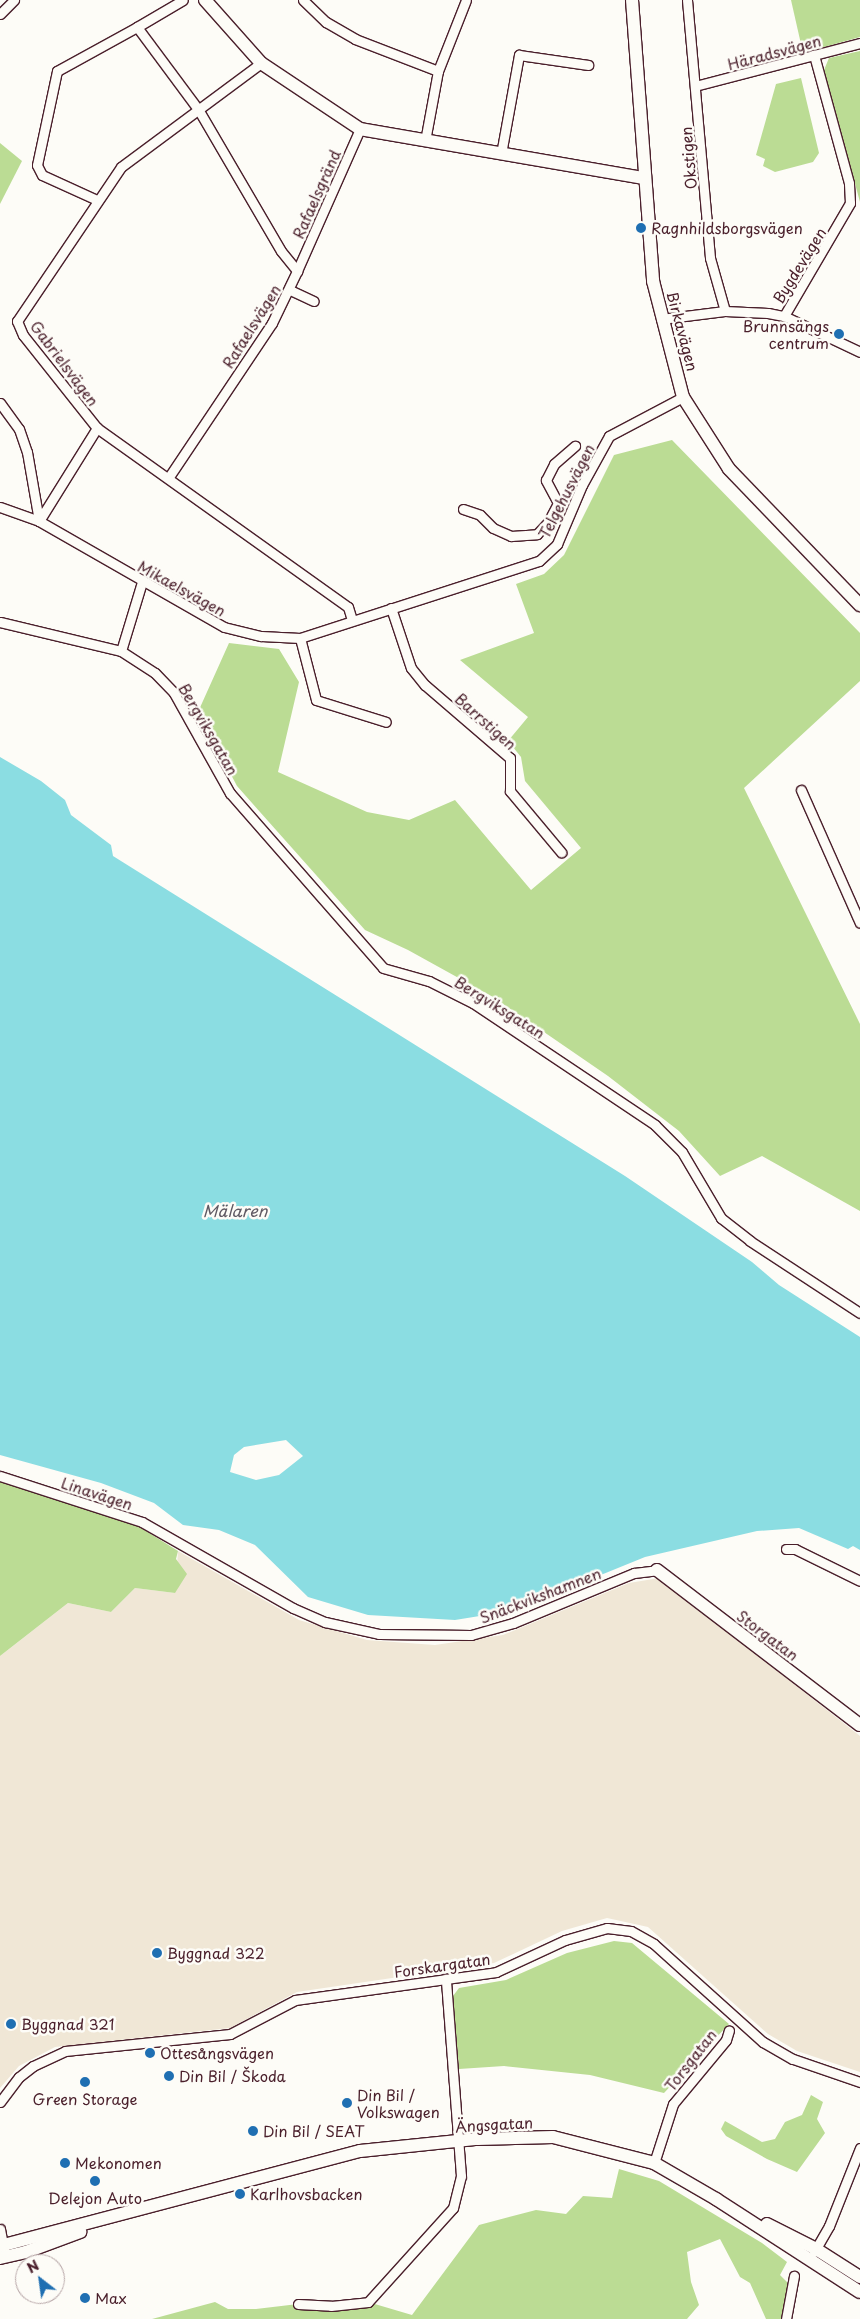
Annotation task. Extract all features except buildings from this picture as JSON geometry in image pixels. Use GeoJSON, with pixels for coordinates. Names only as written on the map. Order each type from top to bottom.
{"type":"FeatureCollection","features":[{"type":"Feature","properties":{"kind":"street"},"geometry":{"type":"LineString","coordinates":[[0,14],[14,0]]}},
{"type":"Feature","properties":{"kind":"street"},"geometry":{"type":"LineString","coordinates":[[97,200],[42,175],[37,165],[57,71],[183,0]]}},
{"type":"Feature","properties":{"kind":"street"},"geometry":{"type":"LineString","coordinates":[[205,0],[261,63],[360,129],[644,178]]}},
{"type":"Feature","properties":{"kind":"street"},"geometry":{"type":"LineString","coordinates":[[303,0],[326,22],[355,39],[438,72]]}},
{"type":"Feature","properties":{"kind":"street"},"geometry":{"type":"LineString","coordinates":[[425,141],[438,72],[466,0]]}},
{"type":"Feature","properties":{"kind":"street","name":"Birkavägen"},"geometry":{"type":"LineString","coordinates":[[632,0],[653,281],[661,318],[683,397],[729,469],[860,605]]}},
{"type":"Feature","properties":{"kind":"street","name":"Okstigen"},"geometry":{"type":"LineString","coordinates":[[687,0],[710,258],[725,311]]}},
{"type":"Feature","properties":{"kind":"street"},"geometry":{"type":"LineString","coordinates":[[137,27],[198,109],[276,242],[297,271]]}},
{"type":"Feature","properties":{"kind":"street","name":"Häradsvägen"},"geometry":{"type":"LineString","coordinates":[[695,86],[860,44]]}},
{"type":"Feature","properties":{"kind":"street"},"geometry":{"type":"LineString","coordinates":[[501,154],[519,55],[588,65]]}},
{"type":"Feature","properties":{"kind":"street","name":"Bygdevägen"},"geometry":{"type":"LineString","coordinates":[[784,316],[850,203],[849,183],[814,55]]}},
{"type":"Feature","properties":{"kind":"street","name":"Gabrielsvägen"},"geometry":{"type":"LineString","coordinates":[[261,63],[121,166],[17,321],[22,335],[97,428],[169,477],[348,607],[352,620]]}},
{"type":"Feature","properties":{"kind":"street","name":"Rafaelsgränd"},"geometry":{"type":"LineString","coordinates":[[297,271],[360,129]]}},
{"type":"Feature","properties":{"kind":"street","name":"Rafaelsvägen"},"geometry":{"type":"LineString","coordinates":[[169,477],[272,323],[290,290],[297,271]]}},
{"type":"Feature","properties":{"kind":"street"},"geometry":{"type":"LineString","coordinates":[[290,290],[314,301]]}},
{"type":"Feature","properties":{"kind":"street"},"geometry":{"type":"LineString","coordinates":[[661,318],[725,311],[784,316],[860,352]]}},
{"type":"Feature","properties":{"kind":"street","name":"Telgehusvägen"},"geometry":{"type":"LineString","coordinates":[[352,620],[539,561],[557,544],[582,485],[609,436],[683,397]]}},
{"type":"Feature","properties":{"kind":"street"},"geometry":{"type":"LineString","coordinates":[[0,404],[18,429],[27,452],[38,521]]}},
{"type":"Feature","properties":{"kind":"street"},"geometry":{"type":"LineString","coordinates":[[38,521],[97,428]]}},
{"type":"Feature","properties":{"kind":"street"},"geometry":{"type":"LineString","coordinates":[[464,509],[480,514],[493,528],[511,536],[537,534],[548,522],[558,503],[546,480],[554,464],[576,446]]}},
{"type":"Feature","properties":{"kind":"street","name":"Mikaelsvägen"},"geometry":{"type":"LineString","coordinates":[[0,507],[38,521],[142,582],[224,627],[261,636],[300,638],[352,620]]}},
{"type":"Feature","properties":{"kind":"street"},"geometry":{"type":"LineString","coordinates":[[121,651],[142,582]]}},
{"type":"Feature","properties":{"kind":"street","name":"Barrstigen"},"geometry":{"type":"LineString","coordinates":[[391,608],[411,668],[425,685],[510,758],[510,791],[561,852]]}},
{"type":"Feature","properties":{"kind":"street","name":"Bergviksgatan"},"geometry":{"type":"LineString","coordinates":[[0,622],[121,651],[155,673],[172,690],[230,792],[383,968],[429,981],[473,1003],[655,1125],[682,1152],[721,1218],[860,1314]]}},
{"type":"Feature","properties":{"kind":"street"},"geometry":{"type":"LineString","coordinates":[[300,638],[316,700],[386,722]]}},
{"type":"Feature","properties":{"kind":"street"},"geometry":{"type":"LineString","coordinates":[[801,790],[860,923]]}},
{"type":"Feature","properties":{"kind":"street","name":"Linavägen"},"geometry":{"type":"LineString","coordinates":[[0,1476],[142,1522],[181,1546]]}},
{"type":"Feature","properties":{"kind":"street","name":"Snäckvikshamnen"},"geometry":{"type":"LineString","coordinates":[[181,1546],[270,1596],[325,1622],[378,1634],[431,1637],[470,1635],[513,1624],[634,1573],[657,1570]]}},
{"type":"Feature","properties":{"kind":"street"},"geometry":{"type":"LineString","coordinates":[[786,1549],[795,1549],[860,1582]]}},
{"type":"Feature","properties":{"kind":"street","name":"Storgatan"},"geometry":{"type":"LineString","coordinates":[[657,1570],[860,1726]]}},
{"type":"Feature","properties":{"kind":"street","name":"Forskargatan"},"geometry":{"type":"LineString","coordinates":[[0,2102],[26,2071],[65,2051],[217,2037],[241,2030],[295,2000],[496,1972],[592,1930],[607,1928],[631,1931],[654,1944],[763,2042],[793,2059],[860,2082]]}},
{"type":"Feature","properties":{"kind":"street"},"geometry":{"type":"LineString","coordinates":[[298,2304],[331,2306],[368,2302],[453,2208],[461,2176],[456,2142],[446,1979]]}},
{"type":"Feature","properties":{"kind":"street","name":"Torsgatan"},"geometry":{"type":"LineString","coordinates":[[654,2163],[674,2104],[726,2040],[729,2030]]}},
{"type":"Feature","properties":{"kind":"street","name":"Ängsgatan"},"geometry":{"type":"LineString","coordinates":[[2,2251],[148,2207],[360,2151],[456,2142],[553,2137],[654,2163],[812,2254],[860,2277]]}},
{"type":"Feature","properties":{"kind":"street"},"geometry":{"type":"LineString","coordinates":[[812,2254],[860,2148]]}},
{"type":"Feature","properties":{"kind":"street"},"geometry":{"type":"LineString","coordinates":[[0,2229],[2,2251]]}},
{"type":"Feature","properties":{"kind":"street","name":"Ängsgatan"},"geometry":{"type":"LineString","coordinates":[[812,2254],[860,2292]]}},
{"type":"Feature","properties":{"kind":"street"},"geometry":{"type":"LineString","coordinates":[[786,2319],[794,2276]]}},
{"type":"Feature","properties":{"kind":"shaded area"},"geometry":{"type":"Polygon","coordinates":[[[178,1551],[299,1620],[367,1640],[435,1645],[503,1635],[629,1583],[659,1578],[860,1736],[860,2072],[797,2051],[768,2034],[648,1927],[607,1918],[562,1931],[494,1963],[297,1992],[230,2028],[55,2047],[19,2066],[0,2088],[0,1656],[68,1603],[111,1612],[135,1588],[175,1593],[178,1551]]]}},
{"type":"Feature","properties":{"kind":"green space"},"geometry":{"type":"Polygon","coordinates":[[[791,0],[860,0],[860,37],[803,53],[791,0]]]}},
{"type":"Feature","properties":{"kind":"green space"},"geometry":{"type":"Polygon","coordinates":[[[860,51],[860,202],[824,70],[829,58],[860,51]]]}},
{"type":"Feature","properties":{"kind":"green space"},"geometry":{"type":"Polygon","coordinates":[[[801,78],[819,153],[813,162],[775,172],[763,166],[765,159],[756,155],[776,84],[801,78]]]}},
{"type":"Feature","properties":{"kind":"green space"},"geometry":{"type":"Polygon","coordinates":[[[0,143],[22,161],[0,204],[0,143]]]}},
{"type":"Feature","properties":{"kind":"green space"},"geometry":{"type":"Polygon","coordinates":[[[672,440],[860,633],[860,681],[744,788],[860,1024],[860,1211],[762,1156],[720,1176],[679,1131],[608,1076],[493,997],[408,950],[365,930],[237,786],[198,712],[229,643],[279,649],[299,682],[278,772],[367,812],[409,820],[455,800],[531,890],[581,848],[525,781],[521,757],[508,741],[528,717],[460,660],[534,633],[516,584],[544,574],[564,555],[614,455],[672,440]]]}},
{"type":"Feature","properties":{"kind":"green space"},"geometry":{"type":"Polygon","coordinates":[[[0,1481],[106,1512],[138,1526],[178,1551],[176,1559],[187,1574],[175,1593],[135,1588],[111,1612],[68,1603],[0,1656],[0,1481]]]}},
{"type":"Feature","properties":{"kind":"green space"},"geometry":{"type":"Polygon","coordinates":[[[614,1941],[632,1943],[729,2024],[664,2093],[590,2075],[504,2066],[459,2069],[453,1996],[459,1988],[506,1980],[567,1953],[614,1941]]]}},
{"type":"Feature","properties":{"kind":"green space"},"geometry":{"type":"Polygon","coordinates":[[[811,2095],[823,2102],[817,2119],[825,2133],[797,2172],[767,2159],[726,2136],[721,2129],[725,2121],[762,2142],[775,2139],[785,2122],[802,2115],[811,2095]]]}},
{"type":"Feature","properties":{"kind":"green space"},"geometry":{"type":"Polygon","coordinates":[[[619,2169],[659,2181],[762,2243],[787,2262],[780,2275],[789,2284],[783,2319],[766,2319],[750,2283],[740,2277],[720,2239],[687,2252],[691,2282],[699,2305],[687,2319],[152,2319],[215,2302],[228,2309],[256,2309],[298,2304],[368,2302],[412,2315],[479,2225],[536,2210],[566,2214],[583,2196],[612,2198],[619,2169]]]}},
{"type":"Feature","properties":{"kind":"water","name":"Mälaren"},"geometry":{"type":"Polygon","coordinates":[[[0,757],[41,781],[65,800],[71,815],[111,845],[113,856],[625,1176],[752,1262],[779,1285],[860,1337],[860,1550],[853,1546],[848,1549],[799,1528],[757,1531],[645,1557],[527,1605],[492,1614],[455,1620],[368,1615],[308,1597],[255,1545],[219,1530],[183,1525],[154,1503],[101,1483],[0,1455],[0,757]],[[286,1440],[244,1447],[234,1455],[230,1472],[256,1480],[279,1475],[303,1456],[286,1440]]]}},
{"type":"Feature","properties":{"kind":"place","name":"Ragnhildsborgsvägen"},"geometry":{"type":"Point","coordinates":[641,228]}},
{"type":"Feature","properties":{"kind":"place","name":"Brunnsängs centrum"},"geometry":{"type":"Point","coordinates":[839,334]}},
{"type":"Feature","properties":{"kind":"place","name":"Byggnad 322"},"geometry":{"type":"Point","coordinates":[157,1953]}},
{"type":"Feature","properties":{"kind":"place","name":"Byggnad 321"},"geometry":{"type":"Point","coordinates":[11,2024]}},
{"type":"Feature","properties":{"kind":"place","name":"Ottesångsvägen"},"geometry":{"type":"Point","coordinates":[150,2053]}},
{"type":"Feature","properties":{"kind":"place","name":"Din Bil / Škoda"},"geometry":{"type":"Point","coordinates":[169,2076]}},
{"type":"Feature","properties":{"kind":"place","name":"Green Storage"},"geometry":{"type":"Point","coordinates":[85,2082]}},
{"type":"Feature","properties":{"kind":"place","name":"Din Bil / Volkswagen"},"geometry":{"type":"Point","coordinates":[347,2103]}},
{"type":"Feature","properties":{"kind":"place","name":"Din Bil / SEAT"},"geometry":{"type":"Point","coordinates":[253,2131]}},
{"type":"Feature","properties":{"kind":"place","name":"Mekonomen"},"geometry":{"type":"Point","coordinates":[65,2163]}},
{"type":"Feature","properties":{"kind":"place","name":"Delejon Auto"},"geometry":{"type":"Point","coordinates":[95,2181]}},
{"type":"Feature","properties":{"kind":"place","name":"Karlhovsbacken"},"geometry":{"type":"Point","coordinates":[240,2194]}},
{"type":"Feature","properties":{"kind":"place","name":"Max"},"geometry":{"type":"Point","coordinates":[85,2298]}}]}
